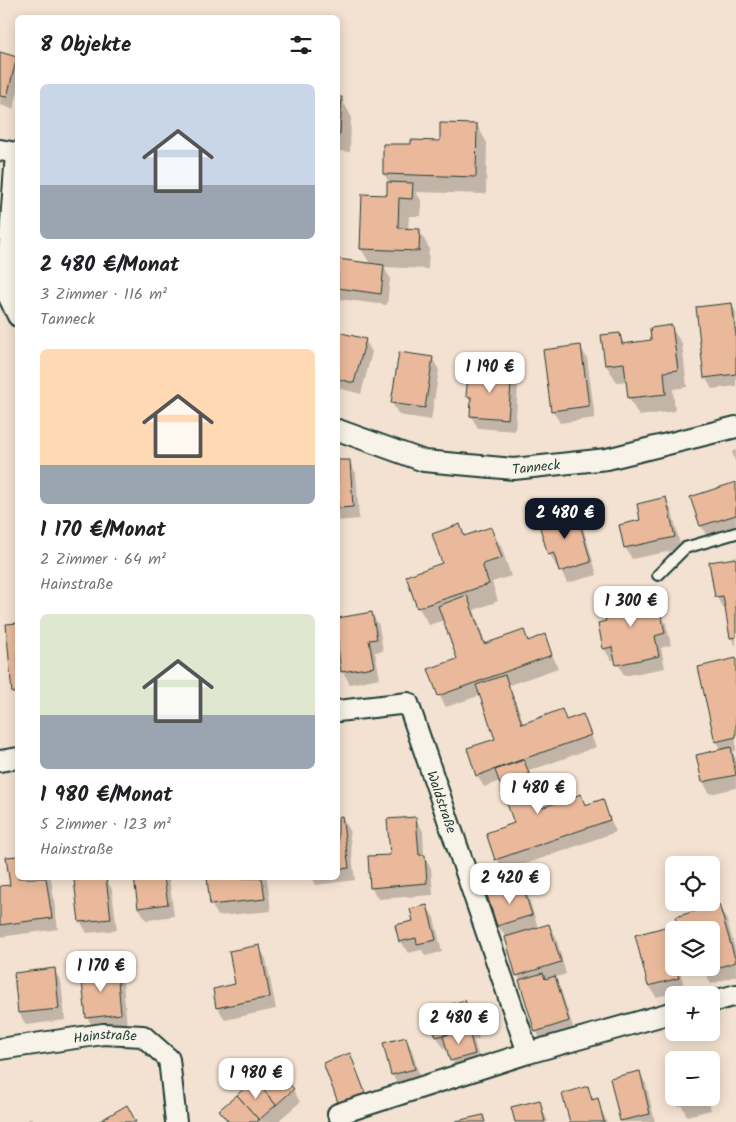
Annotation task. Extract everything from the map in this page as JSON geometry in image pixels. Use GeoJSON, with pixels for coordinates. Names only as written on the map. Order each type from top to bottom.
{"type":"FeatureCollection","features":[{"type":"Feature","properties":{"kind":"street"},"geometry":{"type":"LineString","coordinates":[[11,150],[6,291],[15,316]]}},
{"type":"Feature","properties":{"kind":"street","name":"Tanneck"},"geometry":{"type":"LineString","coordinates":[[340,431],[424,461],[514,469],[608,459],[736,427]]}},
{"type":"Feature","properties":{"kind":"street","name":"Waldstraße"},"geometry":{"type":"LineString","coordinates":[[340,711],[408,702],[528,1054]]}},
{"type":"Feature","properties":{"kind":"street"},"geometry":{"type":"LineString","coordinates":[[0,761],[15,758]]}},
{"type":"Feature","properties":{"kind":"street"},"geometry":{"type":"LineString","coordinates":[[720,999],[736,995]]}},
{"type":"Feature","properties":{"kind":"street"},"geometry":{"type":"LineString","coordinates":[[338,1114],[528,1054],[665,1015]]}},
{"type":"Feature","properties":{"kind":"street","name":"Hainstraße"},"geometry":{"type":"LineString","coordinates":[[0,1049],[103,1034],[143,1036],[169,1059],[176,1122]]}},
{"type":"Feature","properties":{"kind":"lane"},"geometry":{"type":"LineString","coordinates":[[658,575],[685,548],[736,533]]}},
{"type":"Feature","properties":{"kind":"building"},"geometry":{"type":"Polygon","coordinates":[[[0,52],[15,56],[15,65],[7,97],[0,96],[0,52]]]}},
{"type":"Feature","properties":{"kind":"building"},"geometry":{"type":"Polygon","coordinates":[[[340,97],[342,97],[340,134],[340,97]]]}},
{"type":"Feature","properties":{"kind":"building"},"geometry":{"type":"Polygon","coordinates":[[[440,123],[477,124],[476,177],[383,174],[383,144],[411,144],[411,140],[440,141],[440,123]]]}},
{"type":"Feature","properties":{"kind":"building"},"geometry":{"type":"Polygon","coordinates":[[[387,182],[413,183],[412,199],[399,198],[398,228],[420,229],[419,251],[360,249],[362,194],[387,195],[387,182]]]}},
{"type":"Feature","properties":{"kind":"building"},"geometry":{"type":"Polygon","coordinates":[[[340,259],[384,265],[381,294],[340,288],[340,259]]]}},
{"type":"Feature","properties":{"kind":"building"},"geometry":{"type":"Polygon","coordinates":[[[732,303],[736,336],[736,374],[704,378],[696,307],[732,303]]]}},
{"type":"Feature","properties":{"kind":"building"},"geometry":{"type":"Polygon","coordinates":[[[672,325],[678,370],[664,372],[666,394],[628,398],[624,363],[605,365],[601,335],[620,333],[622,344],[651,340],[650,328],[672,325]]]}},
{"type":"Feature","properties":{"kind":"building"},"geometry":{"type":"Polygon","coordinates":[[[340,332],[366,339],[354,383],[340,380],[340,332]]]}},
{"type":"Feature","properties":{"kind":"building"},"geometry":{"type":"Polygon","coordinates":[[[581,345],[589,406],[551,411],[543,350],[581,345]]]}},
{"type":"Feature","properties":{"kind":"building"},"geometry":{"type":"Polygon","coordinates":[[[399,352],[433,357],[425,408],[391,403],[399,352]]]}},
{"type":"Feature","properties":{"kind":"building"},"geometry":{"type":"Polygon","coordinates":[[[475,370],[512,373],[508,419],[470,416],[471,397],[466,396],[468,376],[475,377],[475,370]]]}},
{"type":"Feature","properties":{"kind":"building"},"geometry":{"type":"Polygon","coordinates":[[[340,460],[350,460],[353,507],[340,508],[340,460]]]}},
{"type":"Feature","properties":{"kind":"building"},"geometry":{"type":"Polygon","coordinates":[[[736,482],[736,515],[700,526],[690,497],[736,482]]]}},
{"type":"Feature","properties":{"kind":"building"},"geometry":{"type":"Polygon","coordinates":[[[666,497],[675,537],[624,548],[619,525],[640,520],[637,504],[666,497]]]}},
{"type":"Feature","properties":{"kind":"building"},"geometry":{"type":"Polygon","coordinates":[[[576,510],[591,562],[559,572],[554,553],[548,555],[538,521],[576,510]]]}},
{"type":"Feature","properties":{"kind":"building"},"geometry":{"type":"Polygon","coordinates":[[[460,524],[464,536],[491,527],[502,558],[482,564],[489,584],[417,608],[406,576],[442,563],[432,534],[460,524]]]}},
{"type":"Feature","properties":{"kind":"building"},"geometry":{"type":"Polygon","coordinates":[[[736,558],[736,637],[730,638],[723,596],[715,597],[709,562],[736,558]]]}},
{"type":"Feature","properties":{"kind":"building"},"geometry":{"type":"Polygon","coordinates":[[[646,590],[651,612],[660,610],[665,633],[655,636],[659,656],[616,665],[612,647],[603,649],[598,623],[606,621],[602,600],[646,590]]]}},
{"type":"Feature","properties":{"kind":"building"},"geometry":{"type":"Polygon","coordinates":[[[467,595],[484,644],[524,630],[528,641],[545,634],[552,655],[438,696],[428,669],[457,659],[438,606],[467,595]]]}},
{"type":"Feature","properties":{"kind":"building"},"geometry":{"type":"Polygon","coordinates":[[[372,612],[377,639],[369,640],[374,667],[341,672],[340,618],[372,612]]]}},
{"type":"Feature","properties":{"kind":"building"},"geometry":{"type":"Polygon","coordinates":[[[15,623],[15,692],[12,693],[6,624],[15,623]]]}},
{"type":"Feature","properties":{"kind":"building"},"geometry":{"type":"Polygon","coordinates":[[[736,658],[736,737],[715,742],[698,667],[736,658]]]}},
{"type":"Feature","properties":{"kind":"building"},"geometry":{"type":"Polygon","coordinates":[[[505,675],[522,724],[562,709],[566,720],[583,714],[591,735],[476,776],[467,748],[495,739],[476,685],[505,675]]]}},
{"type":"Feature","properties":{"kind":"building"},"geometry":{"type":"Polygon","coordinates":[[[731,747],[736,775],[702,782],[696,755],[731,747]]]}},
{"type":"Feature","properties":{"kind":"building"},"geometry":{"type":"Polygon","coordinates":[[[524,760],[541,808],[581,794],[585,805],[603,799],[610,820],[495,860],[486,833],[514,823],[495,770],[524,760]]]}},
{"type":"Feature","properties":{"kind":"building"},"geometry":{"type":"Polygon","coordinates":[[[340,816],[342,816],[349,868],[340,869],[340,816]]]}},
{"type":"Feature","properties":{"kind":"building"},"geometry":{"type":"Polygon","coordinates":[[[416,817],[419,855],[425,855],[427,883],[370,888],[368,856],[390,855],[387,819],[416,817]]]}},
{"type":"Feature","properties":{"kind":"building"},"geometry":{"type":"Polygon","coordinates":[[[15,856],[15,880],[46,880],[52,918],[0,925],[0,886],[10,885],[6,857],[15,856]]]}},
{"type":"Feature","properties":{"kind":"building"},"geometry":{"type":"Polygon","coordinates":[[[74,880],[106,880],[111,919],[79,922],[74,880]]]}},
{"type":"Feature","properties":{"kind":"building"},"geometry":{"type":"Polygon","coordinates":[[[134,880],[164,880],[168,904],[138,908],[134,880]]]}},
{"type":"Feature","properties":{"kind":"building"},"geometry":{"type":"Polygon","coordinates":[[[207,880],[262,880],[265,899],[210,905],[207,880]]]}},
{"type":"Feature","properties":{"kind":"building"},"geometry":{"type":"Polygon","coordinates":[[[522,884],[532,915],[497,926],[487,895],[522,884]]]}},
{"type":"Feature","properties":{"kind":"building"},"geometry":{"type":"Polygon","coordinates":[[[427,905],[436,940],[417,944],[416,938],[399,942],[395,925],[413,921],[410,909],[427,905]]]}},
{"type":"Feature","properties":{"kind":"building"},"geometry":{"type":"Polygon","coordinates":[[[720,907],[736,962],[720,967],[720,921],[676,921],[675,917],[695,911],[720,911],[720,907]]]}},
{"type":"Feature","properties":{"kind":"building"},"geometry":{"type":"Polygon","coordinates":[[[549,924],[561,962],[516,976],[505,937],[549,924]]]}},
{"type":"Feature","properties":{"kind":"building"},"geometry":{"type":"Polygon","coordinates":[[[665,927],[665,976],[678,976],[679,978],[648,986],[635,935],[665,927]]]}},
{"type":"Feature","properties":{"kind":"building"},"geometry":{"type":"Polygon","coordinates":[[[260,945],[270,997],[216,1008],[213,989],[235,984],[229,951],[260,945]]]}},
{"type":"Feature","properties":{"kind":"building"},"geometry":{"type":"Polygon","coordinates":[[[55,968],[59,1009],[18,1013],[14,973],[55,968]]]}},
{"type":"Feature","properties":{"kind":"building"},"geometry":{"type":"Polygon","coordinates":[[[117,969],[121,1014],[86,1018],[81,972],[117,969]]]}},
{"type":"Feature","properties":{"kind":"building"},"geometry":{"type":"Polygon","coordinates":[[[543,973],[545,979],[555,976],[569,1021],[535,1032],[519,980],[543,973]]]}},
{"type":"Feature","properties":{"kind":"building"},"geometry":{"type":"Polygon","coordinates":[[[465,1000],[473,1027],[436,1037],[428,1011],[465,1000]]]}},
{"type":"Feature","properties":{"kind":"building"},"geometry":{"type":"Polygon","coordinates":[[[468,1028],[475,1054],[450,1061],[443,1036],[468,1028]]]}},
{"type":"Feature","properties":{"kind":"building"},"geometry":{"type":"Polygon","coordinates":[[[406,1037],[415,1069],[391,1075],[383,1043],[406,1037]]]}},
{"type":"Feature","properties":{"kind":"building"},"geometry":{"type":"Polygon","coordinates":[[[350,1053],[366,1095],[339,1105],[323,1063],[350,1053]]]}},
{"type":"Feature","properties":{"kind":"building"},"geometry":{"type":"Polygon","coordinates":[[[272,1064],[294,1089],[276,1105],[254,1079],[272,1064]]]}},
{"type":"Feature","properties":{"kind":"building"},"geometry":{"type":"Polygon","coordinates":[[[640,1071],[650,1114],[620,1121],[610,1078],[640,1071]]]}},
{"type":"Feature","properties":{"kind":"building"},"geometry":{"type":"Polygon","coordinates":[[[254,1079],[276,1105],[259,1120],[237,1095],[254,1079]]]}},
{"type":"Feature","properties":{"kind":"building"},"geometry":{"type":"Polygon","coordinates":[[[588,1086],[592,1100],[598,1098],[604,1122],[570,1122],[562,1094],[588,1086]]]}},
{"type":"Feature","properties":{"kind":"building"},"geometry":{"type":"Polygon","coordinates":[[[237,1095],[259,1120],[257,1122],[229,1122],[219,1110],[237,1095]]]}},
{"type":"Feature","properties":{"kind":"building"},"geometry":{"type":"Polygon","coordinates":[[[540,1100],[545,1122],[515,1122],[511,1107],[540,1100]]]}},
{"type":"Feature","properties":{"kind":"building"},"geometry":{"type":"Polygon","coordinates":[[[127,1105],[136,1122],[98,1122],[127,1105]]]}},
{"type":"Feature","properties":{"kind":"building"},"geometry":{"type":"Polygon","coordinates":[[[483,1115],[485,1122],[456,1122],[456,1121],[483,1115]]]}}]}
